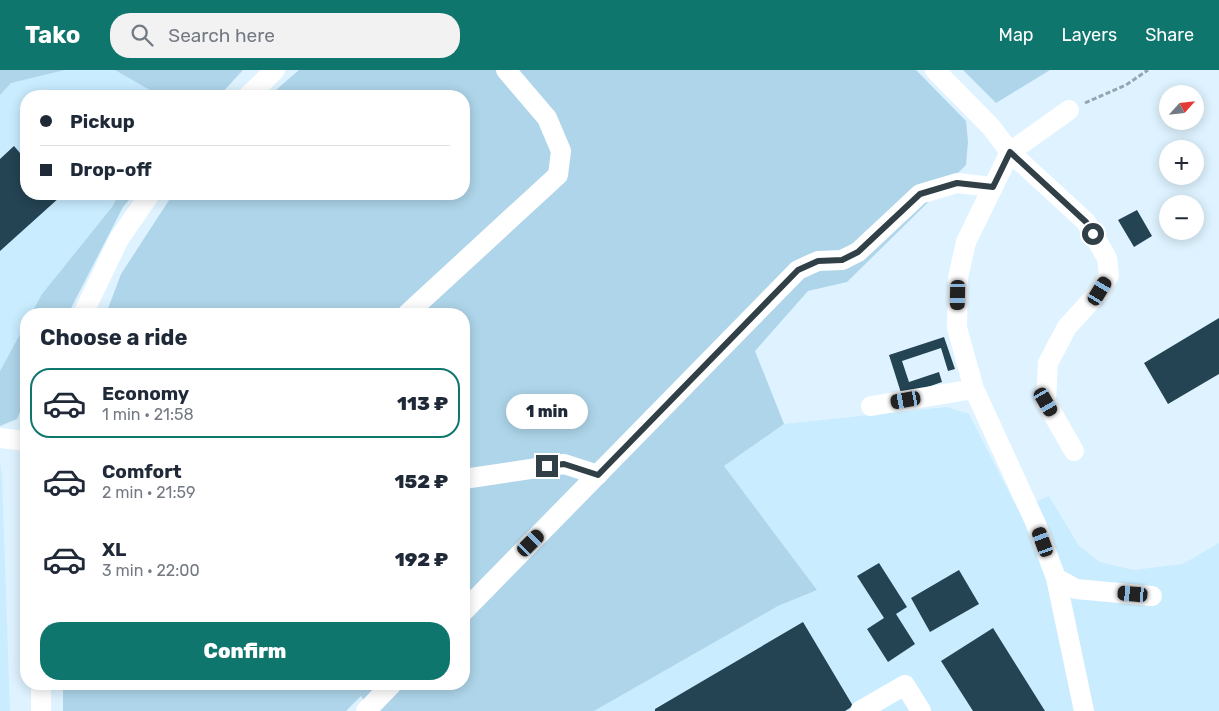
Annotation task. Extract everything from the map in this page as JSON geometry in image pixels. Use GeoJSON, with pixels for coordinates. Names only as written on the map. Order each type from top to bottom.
{"type":"FeatureCollection","features":[{"type":"Feature","properties":{"kind":"street"},"geometry":{"type":"LineString","coordinates":[[414,308],[558,175],[561,151],[547,118],[506,70]]}},
{"type":"Feature","properties":{"kind":"street"},"geometry":{"type":"LineString","coordinates":[[935,70],[991,127],[1010,152],[1086,222],[1107,258],[1109,275],[1100,291],[1067,327],[1048,363],[1046,402],[1074,451]]}},
{"type":"Feature","properties":{"kind":"street"},"geometry":{"type":"LineString","coordinates":[[254,90],[270,73]]}},
{"type":"Feature","properties":{"kind":"street"},"geometry":{"type":"LineString","coordinates":[[1070,110],[1010,152],[966,242],[958,278],[957,328],[974,389],[1036,524],[1056,578],[1084,711]]}},
{"type":"Feature","properties":{"kind":"street"},"geometry":{"type":"LineString","coordinates":[[470,606],[798,270],[818,261],[842,260],[858,252],[920,194],[957,183],[993,187]]}},
{"type":"Feature","properties":{"kind":"street"},"geometry":{"type":"LineString","coordinates":[[86,308],[118,239],[146,200]]}},
{"type":"Feature","properties":{"kind":"street"},"geometry":{"type":"LineString","coordinates":[[871,406],[974,389]]}},
{"type":"Feature","properties":{"kind":"street"},"geometry":{"type":"LineString","coordinates":[[0,438],[20,440]]}},
{"type":"Feature","properties":{"kind":"street"},"geometry":{"type":"LineString","coordinates":[[470,478],[564,464],[598,475]]}},
{"type":"Feature","properties":{"kind":"street"},"geometry":{"type":"LineString","coordinates":[[1056,578],[1076,589],[1152,596]]}},
{"type":"Feature","properties":{"kind":"street"},"geometry":{"type":"LineString","coordinates":[[860,711],[905,685],[921,711]]}},
{"type":"Feature","properties":{"kind":"street"},"geometry":{"type":"LineString","coordinates":[[41,690],[41,711]]}},
{"type":"Feature","properties":{"kind":"street"},"geometry":{"type":"LineString","coordinates":[[366,711],[386,690]]}},
{"type":"Feature","properties":{"kind":"path"},"geometry":{"type":"LineString","coordinates":[[1070,110],[1126,85],[1148,70]]}},
{"type":"Feature","properties":{"kind":"shaded area"},"geometry":{"type":"Polygon","coordinates":[[[0,70],[65,70],[11,83],[0,95],[0,70]]]}},
{"type":"Feature","properties":{"kind":"shaded area"},"geometry":{"type":"Polygon","coordinates":[[[65,70],[115,70],[150,90],[20,90],[20,200],[116,200],[42,294],[34,308],[20,308],[20,334],[0,371],[0,95],[11,83],[65,70]]]}},
{"type":"Feature","properties":{"kind":"shaded area"},"geometry":{"type":"Polygon","coordinates":[[[115,70],[243,70],[225,90],[150,90],[115,70]]]}},
{"type":"Feature","properties":{"kind":"shaded area"},"geometry":{"type":"Polygon","coordinates":[[[299,70],[916,70],[966,121],[968,142],[966,165],[847,282],[808,291],[755,351],[784,424],[724,466],[817,590],[778,606],[594,711],[371,711],[361,696],[346,711],[63,711],[63,690],[470,690],[470,308],[108,308],[121,274],[169,200],[470,200],[470,90],[276,90],[299,70]]]}},
{"type":"Feature","properties":{"kind":"shaded area"},"geometry":{"type":"Polygon","coordinates":[[[963,70],[1050,70],[996,103],[963,70]]]}},
{"type":"Feature","properties":{"kind":"shaded area"},"geometry":{"type":"Polygon","coordinates":[[[116,200],[129,200],[123,207],[71,308],[34,308],[42,294],[116,200]]]}},
{"type":"Feature","properties":{"kind":"shaded area"},"geometry":{"type":"Polygon","coordinates":[[[20,334],[20,412],[17,419],[0,426],[0,371],[20,334]]]}},
{"type":"Feature","properties":{"kind":"shaded area"},"geometry":{"type":"Polygon","coordinates":[[[947,407],[969,414],[1018,510],[1049,496],[1079,546],[1100,562],[1133,570],[1183,564],[1219,543],[1219,711],[594,711],[778,606],[817,590],[724,466],[784,424],[947,407]]]}},
{"type":"Feature","properties":{"kind":"shaded area"},"geometry":{"type":"Polygon","coordinates":[[[0,461],[2,477],[10,711],[0,711],[0,461]]]}},
{"type":"Feature","properties":{"kind":"building"},"geometry":{"type":"Polygon","coordinates":[[[14,146],[20,153],[20,200],[57,200],[0,251],[0,159],[14,146]]]}},
{"type":"Feature","properties":{"kind":"building"},"geometry":{"type":"Polygon","coordinates":[[[1137,210],[1152,236],[1134,247],[1118,220],[1137,210]]]}},
{"type":"Feature","properties":{"kind":"building"},"geometry":{"type":"Polygon","coordinates":[[[1219,318],[1219,374],[1168,404],[1144,363],[1219,318]]]}},
{"type":"Feature","properties":{"kind":"building"},"geometry":{"type":"Polygon","coordinates":[[[944,337],[955,369],[948,371],[941,348],[902,361],[909,382],[939,372],[942,382],[902,396],[889,355],[944,337]]]}},
{"type":"Feature","properties":{"kind":"building"},"geometry":{"type":"Polygon","coordinates":[[[879,563],[907,607],[896,614],[915,644],[888,662],[867,629],[884,618],[857,576],[879,563]]]}},
{"type":"Feature","properties":{"kind":"building"},"geometry":{"type":"Polygon","coordinates":[[[959,570],[979,604],[930,632],[911,598],[959,570]]]}},
{"type":"Feature","properties":{"kind":"building"},"geometry":{"type":"Polygon","coordinates":[[[803,622],[853,706],[845,711],[655,711],[655,709],[803,622]]]}},
{"type":"Feature","properties":{"kind":"building"},"geometry":{"type":"Polygon","coordinates":[[[993,628],[1045,711],[973,711],[941,661],[993,628]]]}},
{"type":"Feature","properties":{"kind":"route"},"geometry":{"type":"LineString","coordinates":[[547,466],[564,464],[598,475],[798,270],[818,261],[842,260],[858,252],[920,194],[957,183],[993,187],[1010,152],[1086,222],[1093,234]]}}]}
